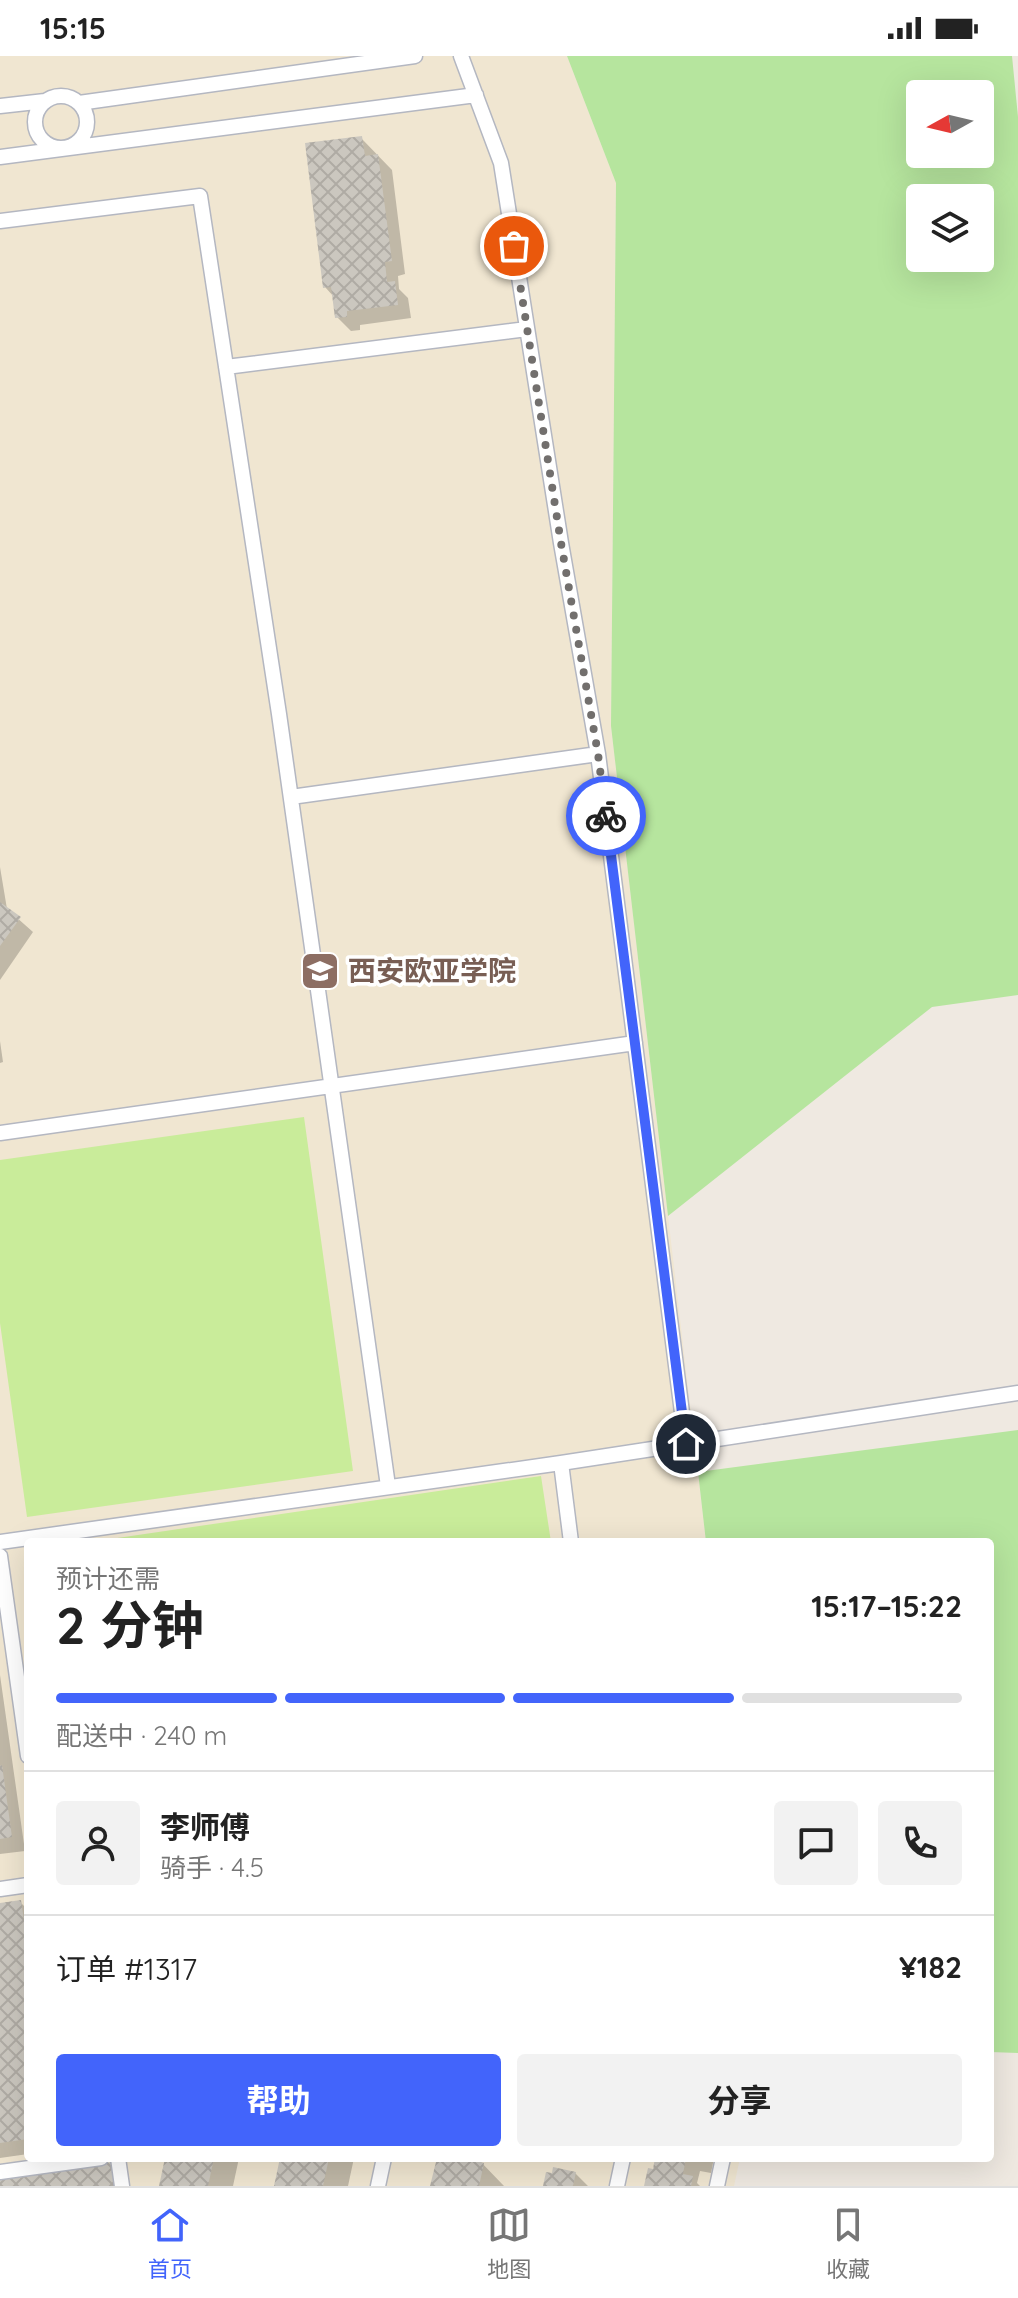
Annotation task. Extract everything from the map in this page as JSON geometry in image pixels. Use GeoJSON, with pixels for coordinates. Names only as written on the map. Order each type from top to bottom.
{"type":"FeatureCollection","features":[{"type":"Feature","properties":{"kind":"street"},"geometry":{"type":"LineString","coordinates":[[79,103],[415,56]]}},
{"type":"Feature","properties":{"kind":"street"},"geometry":{"type":"LineString","coordinates":[[461,56],[501,163],[598,754],[686,1444]]}},
{"type":"Feature","properties":{"kind":"street"},"geometry":{"type":"LineString","coordinates":[[0,157],[476,95]]}},
{"type":"Feature","properties":{"kind":"street"},"geometry":{"type":"LineString","coordinates":[[0,106],[63,96],[79,103],[84,109],[87,126],[80,140],[66,148],[48,145],[37,132],[35,115],[45,101]]}},
{"type":"Feature","properties":{"kind":"street"},"geometry":{"type":"LineString","coordinates":[[0,221],[200,196],[291,797],[388,1486]]}},
{"type":"Feature","properties":{"kind":"street"},"geometry":{"type":"LineString","coordinates":[[226,367],[527,329]]}},
{"type":"Feature","properties":{"kind":"street"},"geometry":{"type":"LineString","coordinates":[[291,797],[598,754]]}},
{"type":"Feature","properties":{"kind":"street"},"geometry":{"type":"LineString","coordinates":[[0,1133],[635,1043]]}},
{"type":"Feature","properties":{"kind":"street"},"geometry":{"type":"LineString","coordinates":[[28,1538],[561,1463],[1018,1393]]}},
{"type":"Feature","properties":{"kind":"street"},"geometry":{"type":"LineString","coordinates":[[561,1463],[570,1538]]}},
{"type":"Feature","properties":{"kind":"street"},"geometry":{"type":"LineString","coordinates":[[0,1542],[24,1539]]}},
{"type":"Feature","properties":{"kind":"street"},"geometry":{"type":"LineString","coordinates":[[0,1556],[4,1620],[24,1733]]}},
{"type":"Feature","properties":{"kind":"street"},"geometry":{"type":"LineString","coordinates":[[0,1889],[24,1886]]}},
{"type":"Feature","properties":{"kind":"street"},"geometry":{"type":"LineString","coordinates":[[0,2172],[72,2162]]}},
{"type":"Feature","properties":{"kind":"street"},"geometry":{"type":"LineString","coordinates":[[119,2162],[122,2186]]}},
{"type":"Feature","properties":{"kind":"street"},"geometry":{"type":"LineString","coordinates":[[378,2186],[383,2162]]}},
{"type":"Feature","properties":{"kind":"street"},"geometry":{"type":"LineString","coordinates":[[617,2186],[622,2162]]}},
{"type":"Feature","properties":{"kind":"street"},"geometry":{"type":"LineString","coordinates":[[717,2186],[722,2162]]}},
{"type":"Feature","properties":{"kind":"shaded area","name":"西安欧亚学院"},"geometry":{"type":"Polygon","coordinates":[[[0,56],[567,56],[616,183],[611,726],[706,1538],[24,1538],[24,2162],[739,2162],[734,2186],[0,2186],[0,56]]]}},
{"type":"Feature","properties":{"kind":"green space"},"geometry":{"type":"Polygon","coordinates":[[[567,56],[1012,56],[1018,117],[1018,995],[932,1007],[668,1216],[611,726],[616,183],[567,56]]]}},
{"type":"Feature","properties":{"kind":"green space"},"geometry":{"type":"Polygon","coordinates":[[[304,1117],[353,1471],[27,1517],[0,1323],[0,1160],[304,1117]]]}},
{"type":"Feature","properties":{"kind":"green space"},"geometry":{"type":"Polygon","coordinates":[[[1018,1430],[1018,2053],[994,2052],[994,1538],[706,1538],[698,1472],[1018,1430]]]}},
{"type":"Feature","properties":{"kind":"green space"},"geometry":{"type":"Polygon","coordinates":[[[541,1476],[550,1538],[117,1538],[541,1476]]]}},
{"type":"Feature","properties":{"kind":"building"},"geometry":{"type":"Polygon","coordinates":[[[362,136],[365,156],[378,154],[392,261],[385,262],[387,282],[395,281],[398,305],[347,311],[347,317],[335,318],[331,287],[323,288],[305,143],[362,136]]]}},
{"type":"Feature","properties":{"kind":"building"},"geometry":{"type":"Polygon","coordinates":[[[0,902],[21,917],[0,946],[0,902]]]}},
{"type":"Feature","properties":{"kind":"building"},"geometry":{"type":"Polygon","coordinates":[[[0,1766],[12,1837],[0,1839],[0,1766]]]}},
{"type":"Feature","properties":{"kind":"building"},"geometry":{"type":"Polygon","coordinates":[[[21,1900],[24,1921],[24,2140],[0,2143],[0,1903],[21,1900]]]}},
{"type":"Feature","properties":{"kind":"building"},"geometry":{"type":"Polygon","coordinates":[[[112,2162],[116,2186],[0,2186],[0,2178],[112,2162]]]}},
{"type":"Feature","properties":{"kind":"building"},"geometry":{"type":"Polygon","coordinates":[[[164,2162],[213,2162],[208,2186],[159,2186],[164,2162]]]}},
{"type":"Feature","properties":{"kind":"building"},"geometry":{"type":"Polygon","coordinates":[[[279,2162],[328,2162],[323,2186],[274,2186],[279,2162]]]}},
{"type":"Feature","properties":{"kind":"building"},"geometry":{"type":"Polygon","coordinates":[[[436,2162],[484,2163],[479,2186],[430,2186],[436,2162]]]}},
{"type":"Feature","properties":{"kind":"building"},"geometry":{"type":"Polygon","coordinates":[[[654,2162],[685,2162],[683,2174],[693,2176],[691,2186],[644,2186],[648,2168],[653,2169],[654,2162]]]}},
{"type":"Feature","properties":{"kind":"building"},"geometry":{"type":"Polygon","coordinates":[[[553,2167],[576,2172],[573,2186],[543,2186],[546,2172],[552,2173],[553,2167]]]}},
{"type":"Feature","properties":{"kind":"way so far"},"geometry":{"type":"LineString","coordinates":[[514,246],[606,816]]}},
{"type":"Feature","properties":{"kind":"place","name":"西安欧亚学院"},"geometry":{"type":"Point","coordinates":[320,971]}},
{"type":"Feature","properties":{"kind":"route"},"geometry":{"type":"LineString","coordinates":[[606,816],[686,1444]]}}]}
